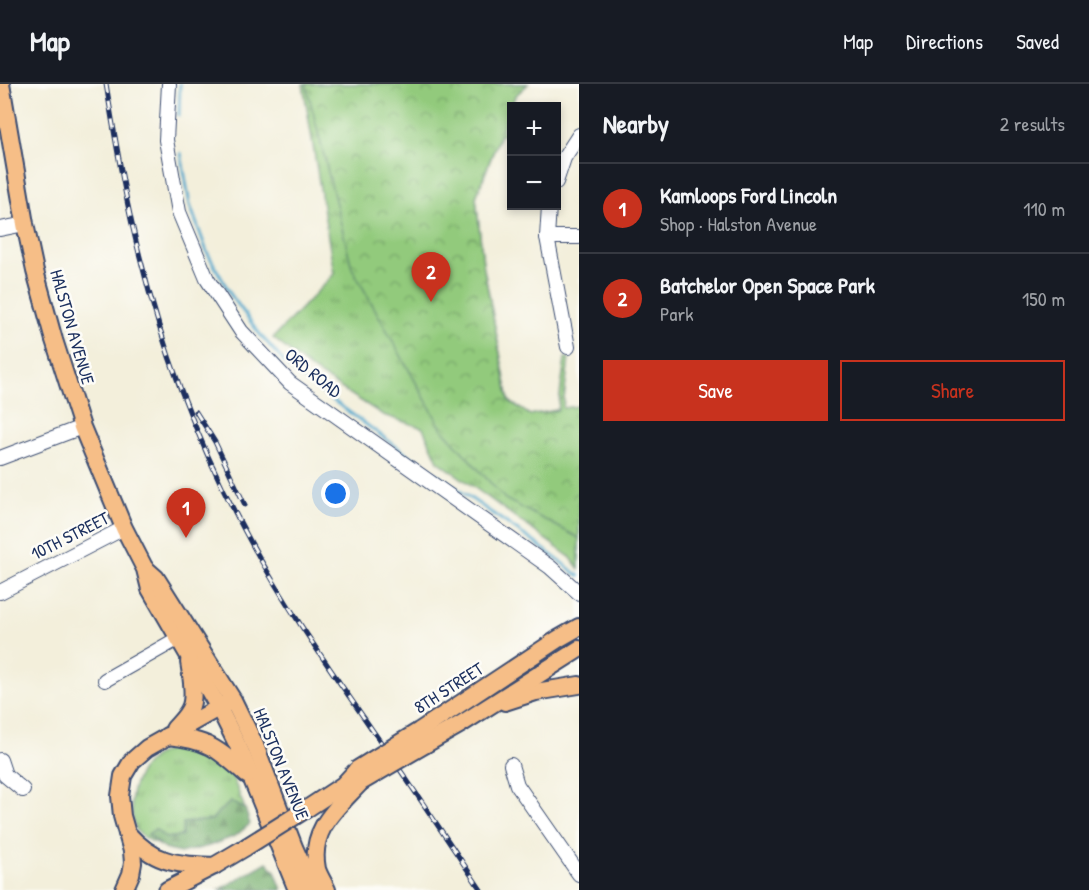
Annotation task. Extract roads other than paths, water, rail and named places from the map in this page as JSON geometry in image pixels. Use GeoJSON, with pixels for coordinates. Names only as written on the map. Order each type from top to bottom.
{"type":"FeatureCollection","features":[{"type":"Feature","properties":{"kind":"main road","name":"HALSTON AVENUE"},"geometry":{"type":"LineString","coordinates":[[1,84],[3,118],[35,271],[82,427],[124,528],[145,568],[150,589],[184,635],[226,704],[251,779],[297,890]]}},
{"type":"Feature","properties":{"kind":"main road","name":"8TH STREET"},"geometry":{"type":"LineString","coordinates":[[167,890],[246,847],[422,738],[558,639],[579,627]]}},
{"type":"Feature","properties":{"kind":"main road","name":"HALSTON AVENUE"},"geometry":{"type":"LineString","coordinates":[[184,635],[189,655],[255,745],[313,890]]}},
{"type":"Feature","properties":{"kind":"main road","name":"8TH STREET"},"geometry":{"type":"LineString","coordinates":[[422,738],[461,724],[579,649]]}},
{"type":"Feature","properties":{"kind":"main road"},"geometry":{"type":"LineString","coordinates":[[167,736],[183,719],[191,705],[189,655]]}},
{"type":"Feature","properties":{"kind":"main road"},"geometry":{"type":"LineString","coordinates":[[461,724],[508,701],[536,692],[579,685]]}},
{"type":"Feature","properties":{"kind":"main road"},"geometry":{"type":"LineString","coordinates":[[124,890],[133,863],[128,833],[122,816],[120,796],[123,776],[132,762],[147,748],[226,704]]}},
{"type":"Feature","properties":{"kind":"main road"},"geometry":{"type":"LineString","coordinates":[[167,736],[189,738],[207,744],[223,753],[251,779]]}},
{"type":"Feature","properties":{"kind":"main road"},"geometry":{"type":"LineString","coordinates":[[327,890],[318,870],[316,849],[320,832],[328,817],[359,776]]}},
{"type":"Feature","properties":{"kind":"main road"},"geometry":{"type":"LineString","coordinates":[[128,833],[148,852],[161,859],[181,864],[214,866]]}},
{"type":"Feature","properties":{"kind":"main road"},"geometry":{"type":"LineString","coordinates":[[196,890],[214,866]]}},
{"type":"Feature","properties":{"kind":"street","name":"ORD ROAD"},"geometry":{"type":"LineString","coordinates":[[169,84],[166,140],[179,212],[207,279],[241,331],[290,383],[550,567],[579,593]]}},
{"type":"Feature","properties":{"kind":"street"},"geometry":{"type":"LineString","coordinates":[[561,167],[564,158],[579,135]]}},
{"type":"Feature","properties":{"kind":"street"},"geometry":{"type":"LineString","coordinates":[[549,210],[547,237],[568,346]]}},
{"type":"Feature","properties":{"kind":"street"},"geometry":{"type":"LineString","coordinates":[[0,229],[25,224]]}},
{"type":"Feature","properties":{"kind":"street"},"geometry":{"type":"LineString","coordinates":[[547,237],[579,237]]}},
{"type":"Feature","properties":{"kind":"street"},"geometry":{"type":"LineString","coordinates":[[0,458],[82,427]]}},
{"type":"Feature","properties":{"kind":"street","name":"10TH STREET"},"geometry":{"type":"LineString","coordinates":[[0,592],[124,528]]}},
{"type":"Feature","properties":{"kind":"street"},"geometry":{"type":"LineString","coordinates":[[105,680],[184,635]]}},
{"type":"Feature","properties":{"kind":"street"},"geometry":{"type":"LineString","coordinates":[[0,760],[5,775],[23,790]]}},
{"type":"Feature","properties":{"kind":"street"},"geometry":{"type":"LineString","coordinates":[[511,765],[517,785],[579,874]]}},
{"type":"Feature","properties":{"kind":"waterway"},"geometry":{"type":"LineString","coordinates":[[179,115],[180,84]]}},
{"type":"Feature","properties":{"kind":"waterway"},"geometry":{"type":"LineString","coordinates":[[181,153],[190,205],[207,252],[231,295],[290,369],[579,576]]}},
{"type":"Feature","properties":{"kind":"railway"},"geometry":{"type":"LineString","coordinates":[[106,84],[130,214],[160,330],[172,366],[215,472],[249,539],[296,618],[481,890]]}},
{"type":"Feature","properties":{"kind":"railway"},"geometry":{"type":"LineString","coordinates":[[196,412],[215,442],[245,505]]}},
{"type":"Feature","properties":{"kind":"place","name":"Batchelor Open Space Park"},"geometry":{"type":"Point","coordinates":[431,302]}},
{"type":"Feature","properties":{"kind":"place","name":"Kamloops Ford Lincoln"},"geometry":{"type":"Point","coordinates":[186,538]}}]}
